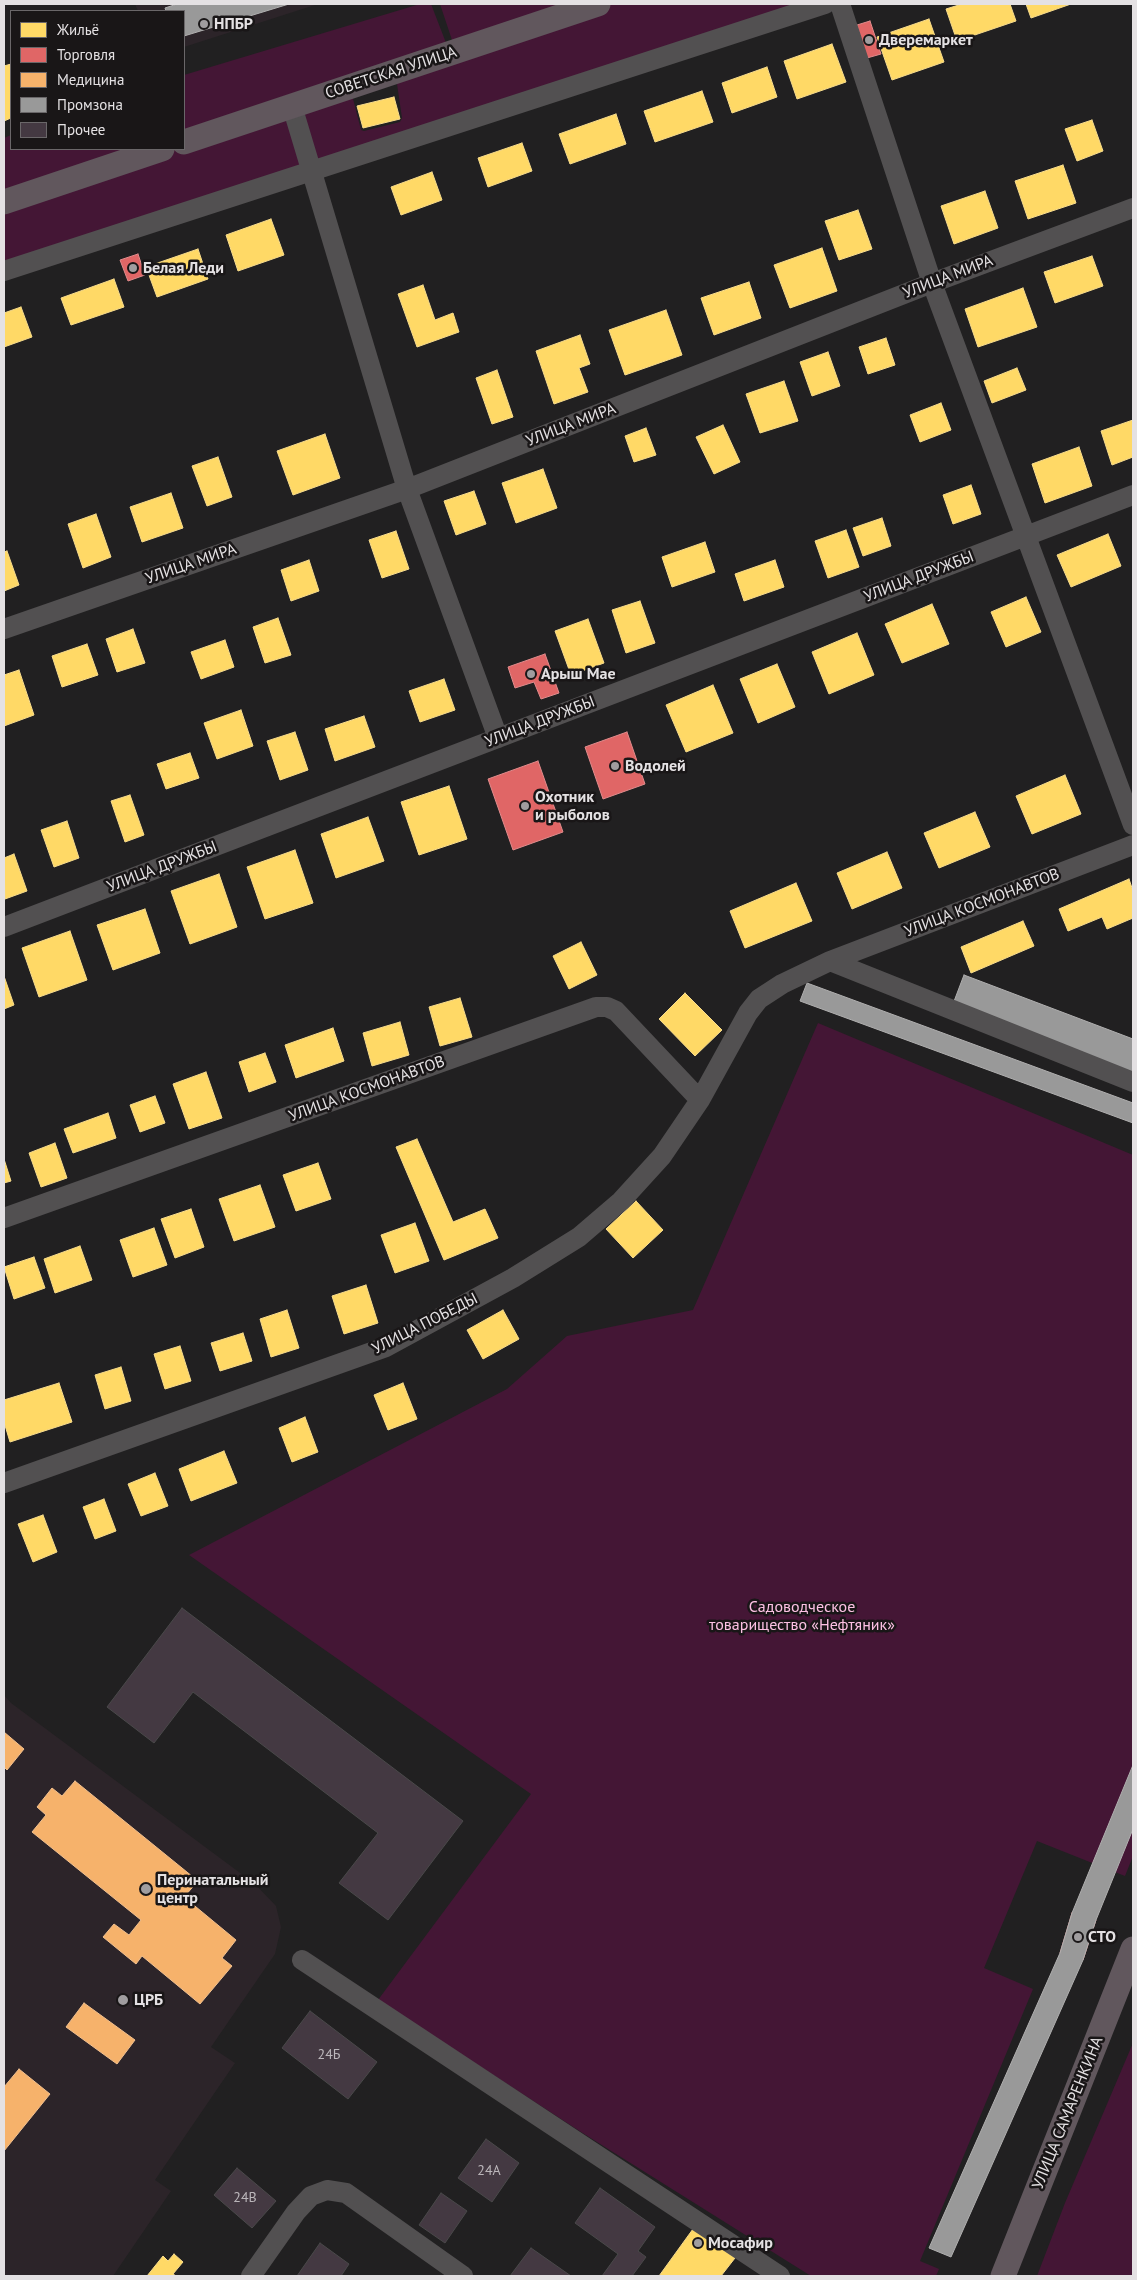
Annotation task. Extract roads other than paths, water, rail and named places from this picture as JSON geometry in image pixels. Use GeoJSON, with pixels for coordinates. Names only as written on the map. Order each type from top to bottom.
{"type":"FeatureCollection","features":[{"type":"Feature","properties":{"kind":"main road","name":"СОВЕТСКАЯ УЛИЦА"},"geometry":{"type":"LineString","coordinates":[[185,142],[598,4]]}},
{"type":"Feature","properties":{"kind":"main road"},"geometry":{"type":"LineString","coordinates":[[4,202],[159,150]]}},
{"type":"Feature","properties":{"kind":"main road","name":"УЛИЦА САМАРЕНКИНА"},"geometry":{"type":"LineString","coordinates":[[1003,2276],[1133,1949]]}},
{"type":"Feature","properties":{"kind":"street"},"geometry":{"type":"LineString","coordinates":[[4,271],[825,4]]}},
{"type":"Feature","properties":{"kind":"street"},"geometry":{"type":"LineString","coordinates":[[840,4],[932,283],[1133,825]]}},
{"type":"Feature","properties":{"kind":"street"},"geometry":{"type":"LineString","coordinates":[[292,106],[407,489],[498,738]]}},
{"type":"Feature","properties":{"kind":"street","name":"УЛИЦА МИРА"},"geometry":{"type":"LineString","coordinates":[[4,629],[407,489],[932,283],[1133,208]]}},
{"type":"Feature","properties":{"kind":"street","name":"УЛИЦА ДРУЖБЫ"},"geometry":{"type":"LineString","coordinates":[[4,927],[1133,495]]}},
{"type":"Feature","properties":{"kind":"street","name":"УЛИЦА КОСМОНАВТОВ"},"geometry":{"type":"LineString","coordinates":[[4,1218],[596,1008],[607,1007],[616,1011],[700,1100],[748,1013],[759,999],[782,984],[830,961],[1133,845]]}},
{"type":"Feature","properties":{"kind":"street"},"geometry":{"type":"LineString","coordinates":[[830,961],[1133,1082]]}},
{"type":"Feature","properties":{"kind":"street","name":"УЛИЦА ПОБЕДЫ"},"geometry":{"type":"LineString","coordinates":[[4,1483],[386,1347],[513,1278],[578,1237],[622,1201],[662,1156],[700,1100]]}},
{"type":"Feature","properties":{"kind":"street"},"geometry":{"type":"LineString","coordinates":[[302,1960],[780,2276]]}},
{"type":"Feature","properties":{"kind":"street"},"geometry":{"type":"LineString","coordinates":[[251,2276],[301,2207],[311,2196],[327,2190],[346,2193],[463,2276]]}},
{"type":"Feature","properties":{"kind":"place","name":"НПБР"},"geometry":{"type":"Point","coordinates":[204,24]}},
{"type":"Feature","properties":{"kind":"place","name":"Дверемаркет"},"geometry":{"type":"Point","coordinates":[869,40]}},
{"type":"Feature","properties":{"kind":"place","name":"Белая Леди"},"geometry":{"type":"Point","coordinates":[133,268]}},
{"type":"Feature","properties":{"kind":"place","name":"Арыш Мае"},"geometry":{"type":"Point","coordinates":[531,674]}},
{"type":"Feature","properties":{"kind":"place","name":"Водолей"},"geometry":{"type":"Point","coordinates":[615,766]}},
{"type":"Feature","properties":{"kind":"place","name":"Охотник и рыболов"},"geometry":{"type":"Point","coordinates":[525,806]}},
{"type":"Feature","properties":{"kind":"place","name":"Перинатальный центр"},"geometry":{"type":"Point","coordinates":[146,1889]}},
{"type":"Feature","properties":{"kind":"place","name":"СТО"},"geometry":{"type":"Point","coordinates":[1078,1937]}},
{"type":"Feature","properties":{"kind":"place","name":"ЦРБ"},"geometry":{"type":"Point","coordinates":[123,2000]}},
{"type":"Feature","properties":{"kind":"place","name":"Мосафир"},"geometry":{"type":"Point","coordinates":[698,2243]}},
{"type":"Feature","properties":{"kind":"park label","name":"Садоводческое товарищество «Нефтяник»"},"geometry":{"type":"Point","coordinates":[802,1616]}}]}
